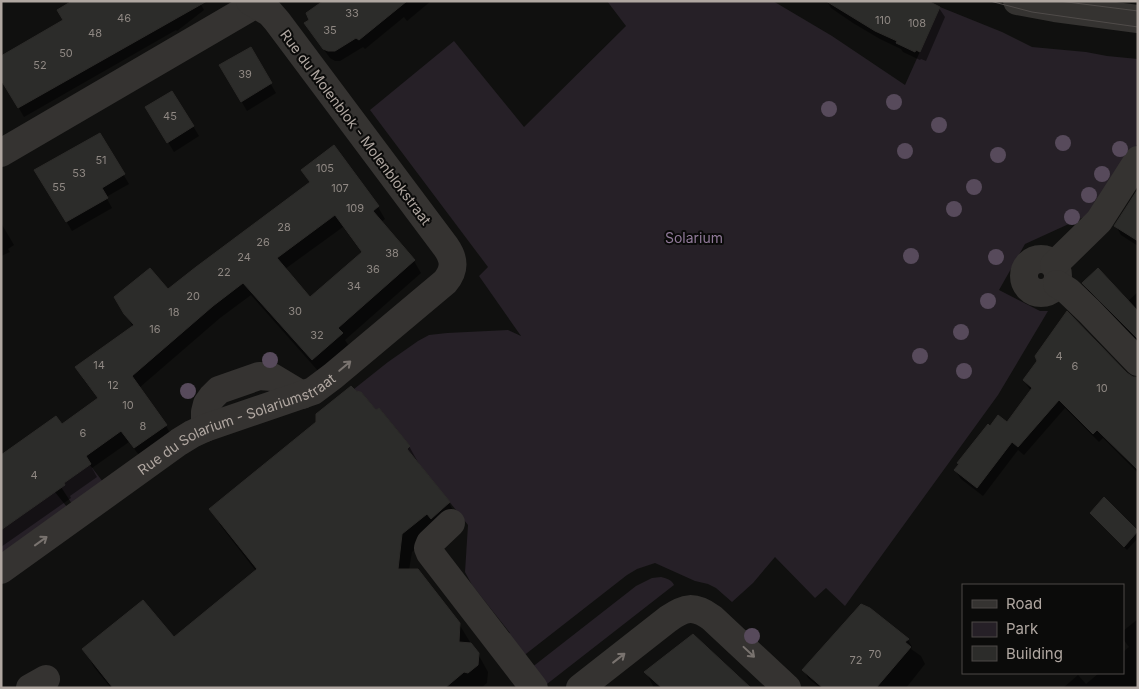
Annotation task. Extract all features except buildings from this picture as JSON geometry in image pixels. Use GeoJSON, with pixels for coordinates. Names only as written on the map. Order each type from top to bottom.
{"type":"FeatureCollection","features":[{"type":"Feature","properties":{"kind":"street"},"geometry":{"type":"LineString","coordinates":[[1017,1],[1138,19]]}},
{"type":"Feature","properties":{"kind":"street"},"geometry":{"type":"LineString","coordinates":[[1,153],[255,2]]}},
{"type":"Feature","properties":{"kind":"street","name":"Rue du Molenblok - Molenblokstraat"},"geometry":{"type":"LineString","coordinates":[[255,2],[277,21],[446,247],[453,261]]}},
{"type":"Feature","properties":{"kind":"street"},"geometry":{"type":"LineString","coordinates":[[1138,160],[1099,222],[1056,274],[1068,291],[1089,310],[1138,362]]}},
{"type":"Feature","properties":{"kind":"street","name":"Rue du Solarium - Solariumstraat"},"geometry":{"type":"LineString","coordinates":[[1,570],[192,434],[313,391],[322,385],[445,282],[450,276],[453,261]]}},
{"type":"Feature","properties":{"kind":"street"},"geometry":{"type":"LineString","coordinates":[[451,524],[430,543],[428,550],[534,688]]}},
{"type":"Feature","properties":{"kind":"street"},"geometry":{"type":"LineString","coordinates":[[580,688],[668,619],[687,609],[696,609],[712,618],[787,688]]}},
{"type":"Feature","properties":{"kind":"green space","name":"Solarium"},"geometry":{"type":"Polygon","coordinates":[[[607,1],[773,1],[832,36],[905,85],[940,7],[1002,32],[1032,47],[1138,59],[1138,143],[1095,212],[1025,244],[999,290],[1040,311],[1048,311],[998,395],[845,606],[826,588],[815,598],[775,557],[753,583],[732,602],[716,588],[655,563],[637,569],[627,575],[522,657],[506,637],[510,633],[472,585],[465,572],[468,525],[407,449],[410,446],[379,408],[376,410],[361,392],[354,389],[388,362],[429,335],[508,330],[521,336],[479,276],[488,267],[370,110],[454,41],[524,127],[626,26],[607,1]]]}},
{"type":"Feature","properties":{"kind":"green space"},"geometry":{"type":"Polygon","coordinates":[[[90,465],[103,482],[72,504],[61,487],[90,465]]]}},
{"type":"Feature","properties":{"kind":"green space"},"geometry":{"type":"Polygon","coordinates":[[[55,492],[67,507],[1,554],[1,530],[55,492]]]}},
{"type":"Feature","properties":{"kind":"green space"},"geometry":{"type":"Polygon","coordinates":[[[661,577],[674,585],[547,684],[541,681],[531,668],[636,586],[652,578],[661,577]]]}},
{"type":"Feature","properties":{"kind":"tram line"},"geometry":{"type":"LineString","coordinates":[[990,1],[1032,12],[1138,27]]}},
{"type":"Feature","properties":{"kind":"tram line"},"geometry":{"type":"LineString","coordinates":[[1059,1],[1138,11]]}}]}
